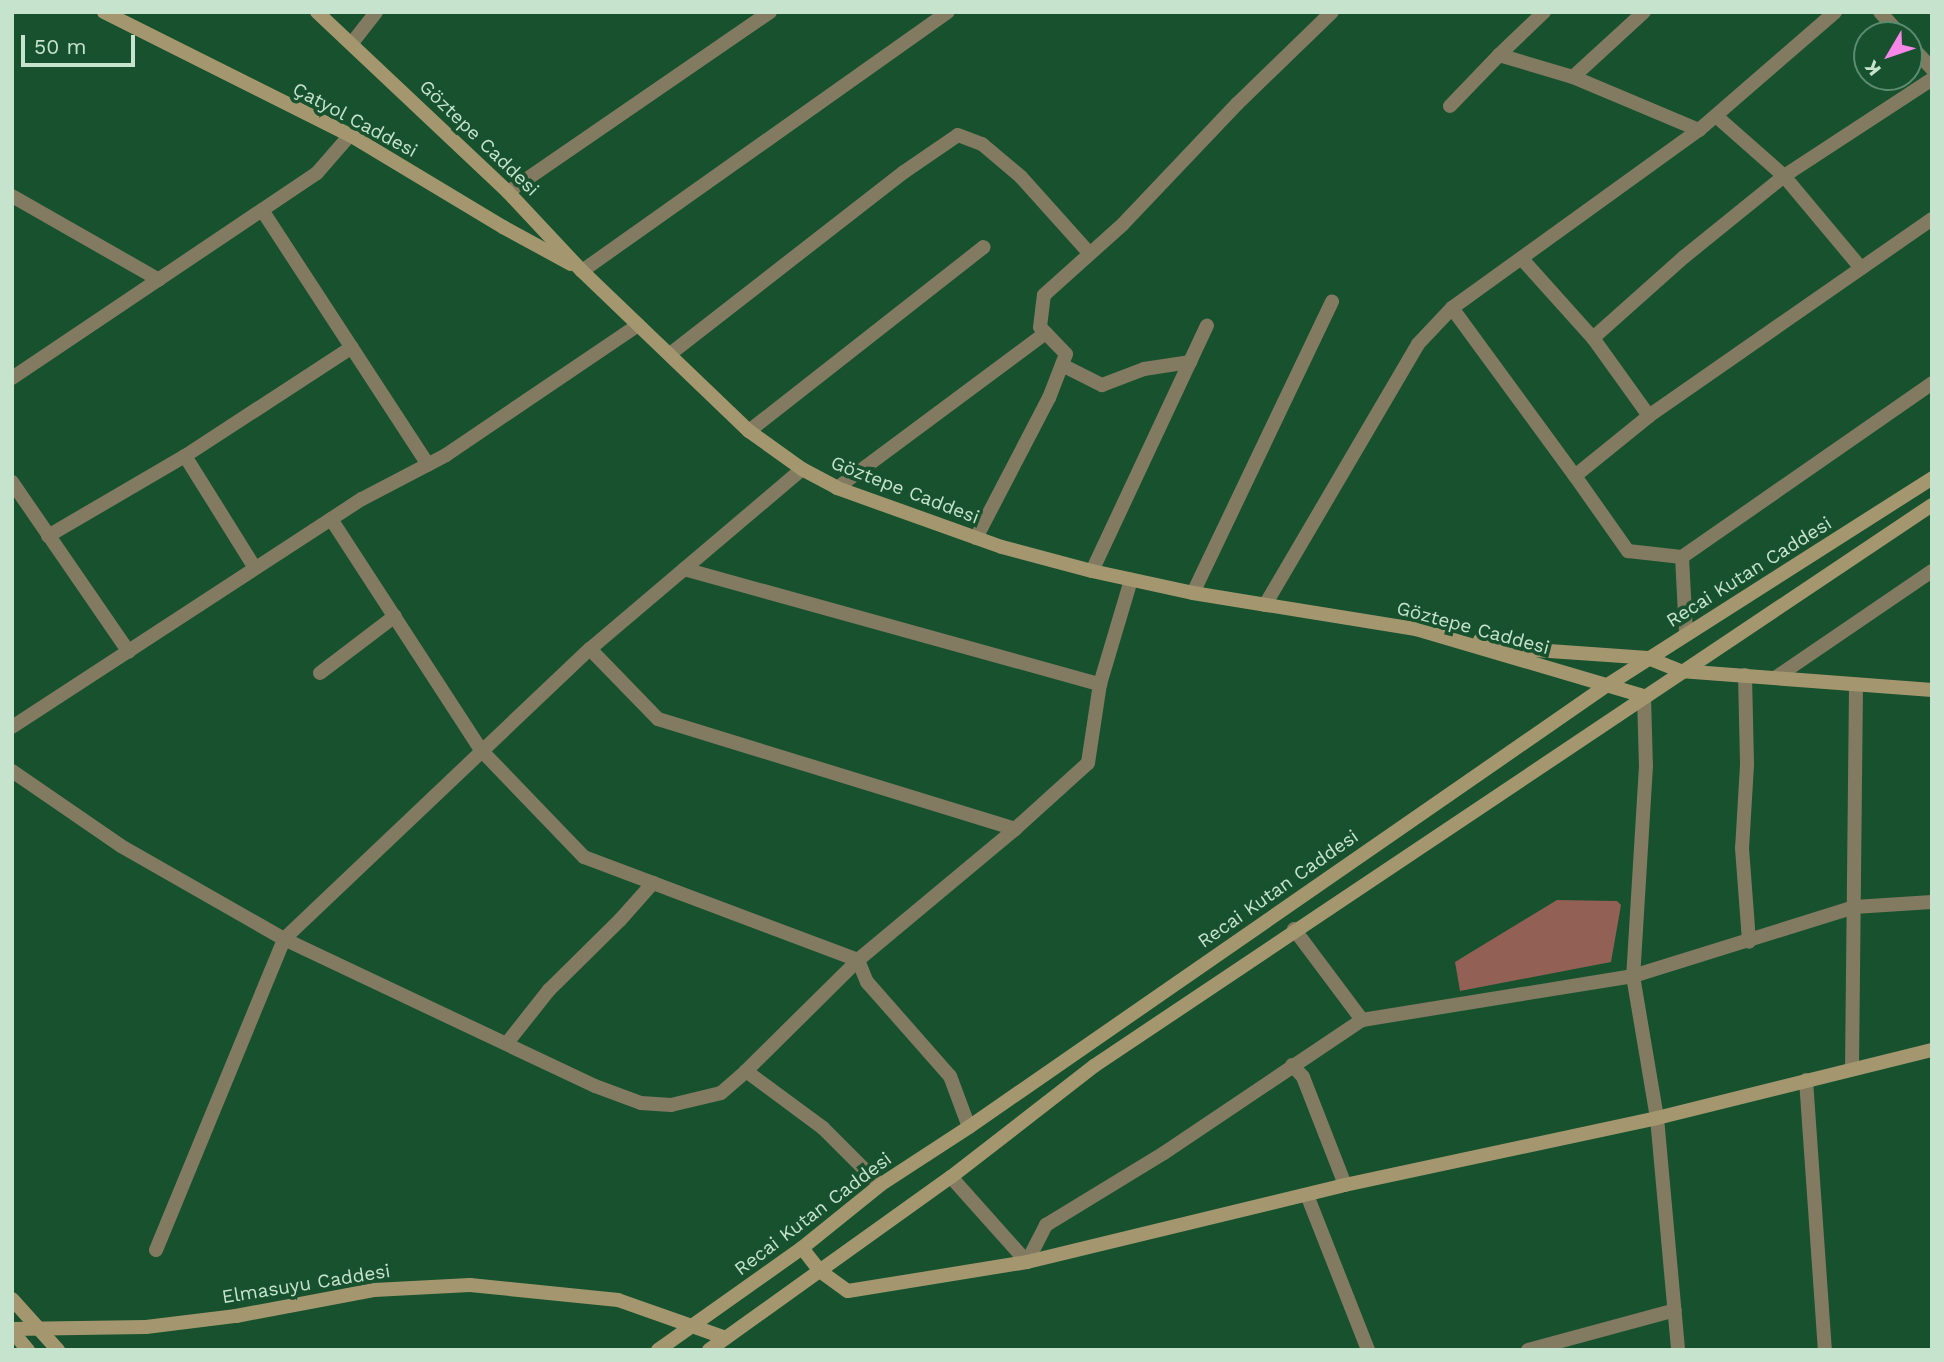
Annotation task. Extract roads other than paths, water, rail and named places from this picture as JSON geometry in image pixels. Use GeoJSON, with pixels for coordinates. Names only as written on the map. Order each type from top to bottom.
{"type":"FeatureCollection","features":[{"type":"Feature","properties":{"kind":"street","name":"Çatyol Caddesi"},"geometry":{"type":"LineString","coordinates":[[104,12],[350,135],[582,271]]}},
{"type":"Feature","properties":{"kind":"street","name":"Göztepe Caddesi"},"geometry":{"type":"LineString","coordinates":[[317,12],[508,191],[582,271],[749,431],[802,469],[837,488],[976,538],[1091,571],[1193,593],[1416,629],[1644,696]]}},
{"type":"Feature","properties":{"kind":"street"},"geometry":{"type":"LineString","coordinates":[[352,44],[376,12]]}},
{"type":"Feature","properties":{"kind":"street"},"geometry":{"type":"LineString","coordinates":[[508,191],[769,12]]}},
{"type":"Feature","properties":{"kind":"street"},"geometry":{"type":"LineString","coordinates":[[582,271],[948,12]]}},
{"type":"Feature","properties":{"kind":"street"},"geometry":{"type":"LineString","coordinates":[[976,538],[1049,398],[1066,354],[1040,327],[1044,295],[1123,224],[1237,104],[1332,12]]}},
{"type":"Feature","properties":{"kind":"street"},"geometry":{"type":"LineString","coordinates":[[1450,106],[1544,12]]}},
{"type":"Feature","properties":{"kind":"street"},"geometry":{"type":"LineString","coordinates":[[1573,77],[1644,12]]}},
{"type":"Feature","properties":{"kind":"street"},"geometry":{"type":"LineString","coordinates":[[1265,605],[1418,344],[1452,308],[1699,130],[1835,12]]}},
{"type":"Feature","properties":{"kind":"street"},"geometry":{"type":"LineString","coordinates":[[1499,55],[1573,77],[1699,130]]}},
{"type":"Feature","properties":{"kind":"street"},"geometry":{"type":"LineString","coordinates":[[1593,338],[1684,257],[1784,176],[1932,79]]}},
{"type":"Feature","properties":{"kind":"street"},"geometry":{"type":"LineString","coordinates":[[1716,116],[1784,176],[1861,268]]}},
{"type":"Feature","properties":{"kind":"street"},"geometry":{"type":"LineString","coordinates":[[12,377],[317,173],[350,135]]}},
{"type":"Feature","properties":{"kind":"street"},"geometry":{"type":"LineString","coordinates":[[670,354],[904,172],[958,135],[982,144],[1021,177],[1090,254]]}},
{"type":"Feature","properties":{"kind":"street"},"geometry":{"type":"LineString","coordinates":[[12,196],[159,280]]}},
{"type":"Feature","properties":{"kind":"street"},"geometry":{"type":"LineString","coordinates":[[262,210],[428,465]]}},
{"type":"Feature","properties":{"kind":"street"},"geometry":{"type":"LineString","coordinates":[[1576,476],[1649,416],[1932,219]]}},
{"type":"Feature","properties":{"kind":"street"},"geometry":{"type":"LineString","coordinates":[[749,431],[984,247]]}},
{"type":"Feature","properties":{"kind":"street"},"geometry":{"type":"LineString","coordinates":[[1522,259],[1593,338],[1649,416]]}},
{"type":"Feature","properties":{"kind":"street"},"geometry":{"type":"LineString","coordinates":[[1193,593],[1332,301]]}},
{"type":"Feature","properties":{"kind":"street"},"geometry":{"type":"LineString","coordinates":[[1452,308],[1628,551],[1682,556],[1932,383]]}},
{"type":"Feature","properties":{"kind":"street"},"geometry":{"type":"LineString","coordinates":[[12,727],[331,519],[428,465],[638,325]]}},
{"type":"Feature","properties":{"kind":"street"},"geometry":{"type":"LineString","coordinates":[[1091,571],[1207,326]]}},
{"type":"Feature","properties":{"kind":"street"},"geometry":{"type":"LineString","coordinates":[[837,488],[1046,333]]}},
{"type":"Feature","properties":{"kind":"street"},"geometry":{"type":"LineString","coordinates":[[48,536],[185,456],[352,347]]}},
{"type":"Feature","properties":{"kind":"street"},"geometry":{"type":"LineString","coordinates":[[1062,365],[1102,385],[1144,369],[1190,362]]}},
{"type":"Feature","properties":{"kind":"street"},"geometry":{"type":"LineString","coordinates":[[185,456],[255,568]]}},
{"type":"Feature","properties":{"kind":"street"},"geometry":{"type":"LineString","coordinates":[[156,1250],[284,939],[590,649],[802,469]]}},
{"type":"Feature","properties":{"kind":"street","name":"Recai Kutan Caddesi"},"geometry":{"type":"LineString","coordinates":[[658,1350],[802,1248],[880,1185],[969,1127],[1606,686],[1932,478]]}},
{"type":"Feature","properties":{"kind":"street"},"geometry":{"type":"LineString","coordinates":[[12,482],[128,652]]}},
{"type":"Feature","properties":{"kind":"street"},"geometry":{"type":"LineString","coordinates":[[709,1350],[951,1177],[1094,1066],[1294,929],[1432,841],[1680,671],[1932,505]]}},
{"type":"Feature","properties":{"kind":"street"},"geometry":{"type":"LineString","coordinates":[[331,519],[481,750],[584,857],[858,960],[867,982],[950,1076],[969,1127]]}},
{"type":"Feature","properties":{"kind":"street"},"geometry":{"type":"LineString","coordinates":[[1682,556],[1686,634]]}},
{"type":"Feature","properties":{"kind":"street"},"geometry":{"type":"LineString","coordinates":[[684,569],[1100,684]]}},
{"type":"Feature","properties":{"kind":"street"},"geometry":{"type":"LineString","coordinates":[[1775,678],[1932,571]]}},
{"type":"Feature","properties":{"kind":"street"},"geometry":{"type":"LineString","coordinates":[[12,771],[121,846],[284,939],[595,1086],[640,1103],[671,1105],[721,1093],[858,960],[1015,830],[1088,764],[1100,684],[1131,580]]}},
{"type":"Feature","properties":{"kind":"street"},"geometry":{"type":"LineString","coordinates":[[320,673],[395,616]]}},
{"type":"Feature","properties":{"kind":"street"},"geometry":{"type":"LineString","coordinates":[[1416,629],[1535,650],[1648,658],[1680,671],[1932,690]]}},
{"type":"Feature","properties":{"kind":"street"},"geometry":{"type":"LineString","coordinates":[[590,649],[658,719],[1015,830]]}},
{"type":"Feature","properties":{"kind":"street"},"geometry":{"type":"LineString","coordinates":[[1745,675],[1747,765],[1742,848],[1749,942]]}},
{"type":"Feature","properties":{"kind":"street"},"geometry":{"type":"LineString","coordinates":[[1852,1069],[1856,686]]}},
{"type":"Feature","properties":{"kind":"street"},"geometry":{"type":"LineString","coordinates":[[1644,696],[1647,766],[1633,976],[1657,1118],[1678,1350]]}},
{"type":"Feature","properties":{"kind":"street"},"geometry":{"type":"LineString","coordinates":[[507,1043],[550,990],[653,883]]}},
{"type":"Feature","properties":{"kind":"street"},"geometry":{"type":"LineString","coordinates":[[1027,1262],[1046,1225],[1164,1153],[1362,1020],[1633,976],[1749,942],[1854,907],[1932,902]]}},
{"type":"Feature","properties":{"kind":"street"},"geometry":{"type":"LineString","coordinates":[[1294,929],[1362,1020]]}},
{"type":"Feature","properties":{"kind":"street"},"geometry":{"type":"LineString","coordinates":[[802,1248],[820,1271],[848,1291],[1027,1262],[1345,1185],[1657,1118],[1932,1050]]}},
{"type":"Feature","properties":{"kind":"street"},"geometry":{"type":"LineString","coordinates":[[1292,1065],[1303,1077],[1345,1185]]}},
{"type":"Feature","properties":{"kind":"street"},"geometry":{"type":"LineString","coordinates":[[746,1071],[823,1128],[880,1185]]}},
{"type":"Feature","properties":{"kind":"street"},"geometry":{"type":"LineString","coordinates":[[1806,1080],[1825,1350]]}},
{"type":"Feature","properties":{"kind":"street"},"geometry":{"type":"LineString","coordinates":[[951,1177],[1027,1262]]}},
{"type":"Feature","properties":{"kind":"street"},"geometry":{"type":"LineString","coordinates":[[1307,1195],[1368,1350]]}},
{"type":"Feature","properties":{"kind":"street","name":"Elmasuyu Caddesi"},"geometry":{"type":"LineString","coordinates":[[12,1330],[146,1327],[236,1316],[374,1290],[470,1285],[618,1300],[726,1338]]}},
{"type":"Feature","properties":{"kind":"street"},"geometry":{"type":"LineString","coordinates":[[12,1299],[58,1350]]}},
{"type":"Feature","properties":{"kind":"street"},"geometry":{"type":"LineString","coordinates":[[1528,1350],[1675,1310]]}},
{"type":"Feature","properties":{"kind":"street"},"geometry":{"type":"LineString","coordinates":[[12,1330],[28,1350]]}}]}
